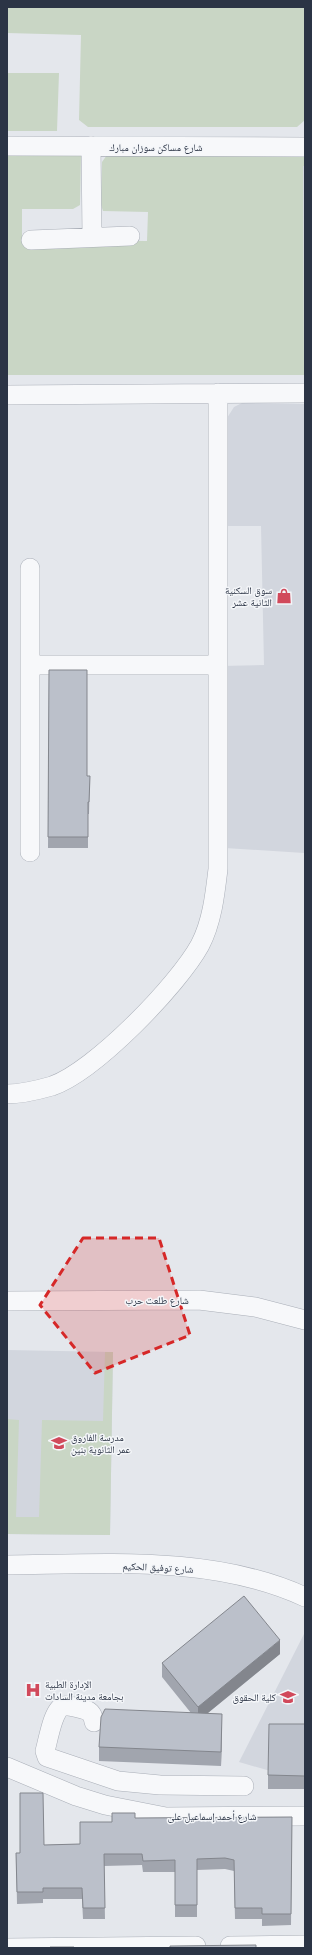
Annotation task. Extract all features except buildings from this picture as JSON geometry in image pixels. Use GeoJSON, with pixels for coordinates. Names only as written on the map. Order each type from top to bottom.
{"type":"FeatureCollection","features":[{"type":"Feature","properties":{"kind":"street","name":"شارع مساكن سوزان مبارك"},"geometry":{"type":"LineString","coordinates":[[7,146],[305,147]]}},
{"type":"Feature","properties":{"kind":"street"},"geometry":{"type":"LineString","coordinates":[[90,146],[92,237]]}},
{"type":"Feature","properties":{"kind":"street"},"geometry":{"type":"LineString","coordinates":[[31,240],[130,236]]}},
{"type":"Feature","properties":{"kind":"street"},"geometry":{"type":"LineString","coordinates":[[7,1094],[53,1085],[82,1068],[111,1045],[142,1017],[171,985],[200,944],[211,917],[218,869],[218,393]]}},
{"type":"Feature","properties":{"kind":"street"},"geometry":{"type":"LineString","coordinates":[[7,395],[305,393]]}},
{"type":"Feature","properties":{"kind":"street"},"geometry":{"type":"LineString","coordinates":[[30,568],[30,852]]}},
{"type":"Feature","properties":{"kind":"street"},"geometry":{"type":"LineString","coordinates":[[30,665],[218,666]]}},
{"type":"Feature","properties":{"kind":"street","name":"شارع طلعت حرب"},"geometry":{"type":"LineString","coordinates":[[7,1301],[199,1300],[255,1307],[305,1320]]}},
{"type":"Feature","properties":{"kind":"street","name":"شارع توفيق الحكيم"},"geometry":{"type":"LineString","coordinates":[[7,1565],[140,1564],[199,1569],[242,1576],[272,1584],[305,1597]]}},
{"type":"Feature","properties":{"kind":"street"},"geometry":{"type":"LineString","coordinates":[[94,1722],[91,1714],[85,1710],[66,1706],[60,1707],[56,1712],[45,1755],[48,1758],[118,1782],[138,1784],[244,1786]]}},
{"type":"Feature","properties":{"kind":"street","name":"شارع أحمد إسماعيل على"},"geometry":{"type":"LineString","coordinates":[[7,1767],[76,1796],[135,1812],[166,1817],[305,1816]]}},
{"type":"Feature","properties":{"kind":"street"},"geometry":{"type":"LineString","coordinates":[[135,1812],[138,1784]]}},
{"type":"Feature","properties":{"kind":"street"},"geometry":{"type":"LineString","coordinates":[[7,1948],[305,1945]]}},
{"type":"Feature","properties":{"kind":"highlighted area"},"geometry":{"type":"Polygon","coordinates":[[[83,1238],[159,1238],[190,1335],[95,1373],[40,1305],[83,1238]]]}},
{"type":"Feature","properties":{"kind":"shaded area"},"geometry":{"type":"Polygon","coordinates":[[[303,166],[305,166],[304,361],[303,166]]]}},
{"type":"Feature","properties":{"kind":"shaded area","name":"سوق السكنية الثانية عشر"},"geometry":{"type":"Polygon","coordinates":[[[242,403],[305,404],[304,853],[225,848],[221,666],[264,665],[261,526],[226,526],[227,418],[234,407],[242,403]]]}},
{"type":"Feature","properties":{"kind":"shaded area","name":"مدرسة الفاروق عمر الثانوية بنين"},"geometry":{"type":"Polygon","coordinates":[[[7,1350],[113,1352],[110,1535],[7,1534],[7,1350]]]}},
{"type":"Feature","properties":{"kind":"shaded area","name":"كلية الحقوق"},"geometry":{"type":"Polygon","coordinates":[[[305,1632],[305,1781],[239,1762],[305,1632]]]}},
{"type":"Feature","properties":{"kind":"green space"},"geometry":{"type":"Polygon","coordinates":[[[7,7],[305,7],[305,120],[297,127],[88,127],[79,120],[81,35],[7,33],[7,7]]]}},
{"type":"Feature","properties":{"kind":"green space"},"geometry":{"type":"Polygon","coordinates":[[[7,73],[59,73],[57,131],[7,131],[7,73]]]}},
{"type":"Feature","properties":{"kind":"green space"},"geometry":{"type":"Polygon","coordinates":[[[305,153],[305,166],[303,166],[304,375],[7,375],[7,154],[81,155],[80,205],[73,209],[22,209],[22,240],[147,241],[148,212],[103,211],[101,205],[102,162],[107,155],[305,153]]]}},
{"type":"Feature","properties":{"kind":"green space"},"geometry":{"type":"Polygon","coordinates":[[[105,1352],[113,1352],[110,1535],[7,1534],[7,1419],[19,1420],[16,1517],[39,1517],[42,1420],[103,1421],[105,1352]]]}},
{"type":"Feature","properties":{"kind":"place","name":"سوق السكنية الثانية عشر"},"geometry":{"type":"Point","coordinates":[284,596]}},
{"type":"Feature","properties":{"kind":"place","name":"مدرسة الفاروق عمر الثانوية بنين"},"geometry":{"type":"Point","coordinates":[59,1443]}},
{"type":"Feature","properties":{"kind":"place","name":"الإدارة الطبية بجامعة مدينة السادات"},"geometry":{"type":"Point","coordinates":[33,1690]}},
{"type":"Feature","properties":{"kind":"place","name":"كلية الحقوق"},"geometry":{"type":"Point","coordinates":[288,1697]}}]}
